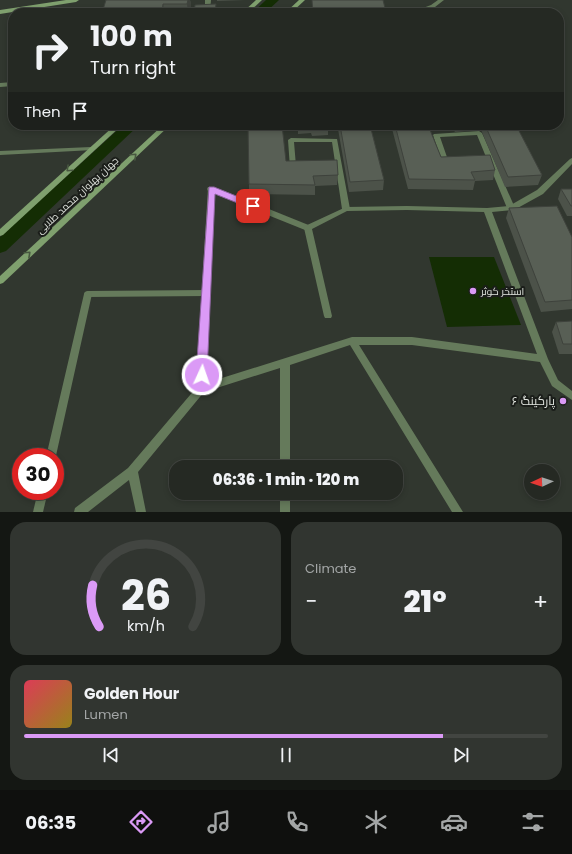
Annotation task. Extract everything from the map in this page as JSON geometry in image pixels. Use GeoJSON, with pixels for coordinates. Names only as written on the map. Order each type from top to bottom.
{"type":"FeatureCollection","features":[{"type":"Feature","properties":{"kind":"street"},"geometry":{"type":"LineString","coordinates":[[25,8],[76,0]]}},
{"type":"Feature","properties":{"kind":"street"},"geometry":{"type":"LineString","coordinates":[[250,8],[259,0]]}},
{"type":"Feature","properties":{"kind":"street"},"geometry":{"type":"LineString","coordinates":[[293,8],[302,0]]}},
{"type":"Feature","properties":{"kind":"street"},"geometry":{"type":"LineString","coordinates":[[427,8],[433,6],[441,0]]}},
{"type":"Feature","properties":{"kind":"street"},"geometry":{"type":"LineString","coordinates":[[0,233],[113,130]]}},
{"type":"Feature","properties":{"kind":"street","name":"جهان پهلوان محمد طلایی"},"geometry":{"type":"LineString","coordinates":[[0,281],[162,130]]}},
{"type":"Feature","properties":{"kind":"street"},"geometry":{"type":"LineString","coordinates":[[460,161],[445,162],[436,135],[479,133],[487,160],[511,208]]}},
{"type":"Feature","properties":{"kind":"street"},"geometry":{"type":"LineString","coordinates":[[301,168],[293,168],[291,140],[335,140],[335,166],[346,209]]}},
{"type":"Feature","properties":{"kind":"street"},"geometry":{"type":"LineString","coordinates":[[0,153],[91,149]]}},
{"type":"Feature","properties":{"kind":"street"},"geometry":{"type":"LineString","coordinates":[[201,389],[212,189],[308,228],[346,209],[407,208],[487,210],[511,208],[540,192],[572,160]]}},
{"type":"Feature","properties":{"kind":"street"},"geometry":{"type":"LineString","coordinates":[[487,210],[543,360],[555,383],[572,396]]}},
{"type":"Feature","properties":{"kind":"street"},"geometry":{"type":"LineString","coordinates":[[308,228],[328,316]]}},
{"type":"Feature","properties":{"kind":"street"},"geometry":{"type":"LineString","coordinates":[[53,448],[88,294],[207,293]]}},
{"type":"Feature","properties":{"kind":"street"},"geometry":{"type":"LineString","coordinates":[[79,512],[132,471],[201,389],[352,341],[412,341],[543,360]]}},
{"type":"Feature","properties":{"kind":"street"},"geometry":{"type":"LineString","coordinates":[[352,341],[458,512]]}},
{"type":"Feature","properties":{"kind":"street"},"geometry":{"type":"LineString","coordinates":[[285,362],[285,460]]}},
{"type":"Feature","properties":{"kind":"street"},"geometry":{"type":"LineString","coordinates":[[132,471],[141,512]]}},
{"type":"Feature","properties":{"kind":"street"},"geometry":{"type":"LineString","coordinates":[[38,512],[41,500]]}},
{"type":"Feature","properties":{"kind":"street"},"geometry":{"type":"LineString","coordinates":[[284,512],[285,500]]}},
{"type":"Feature","properties":{"kind":"shaded area","name":"استخر کوثر"},"geometry":{"type":"Polygon","coordinates":[[[429,257],[494,257],[521,325],[447,327],[429,257]]]}},
{"type":"Feature","properties":{"kind":"building"},"geometry":{"type":"Polygon","coordinates":[[[106,0],[188,0],[187,4],[163,4],[163,8],[104,8],[106,0]]]}},
{"type":"Feature","properties":{"kind":"building"},"geometry":{"type":"Polygon","coordinates":[[[312,0],[383,0],[385,8],[342,8],[313,8],[312,0]]]}},
{"type":"Feature","properties":{"kind":"building"},"geometry":{"type":"Polygon","coordinates":[[[216,4],[216,8],[195,8],[195,5],[216,4]]]}},
{"type":"Feature","properties":{"kind":"building"},"geometry":{"type":"Polygon","coordinates":[[[248,130],[283,130],[286,161],[337,160],[338,175],[313,176],[315,185],[249,184],[248,130]]]}},
{"type":"Feature","properties":{"kind":"building"},"geometry":{"type":"Polygon","coordinates":[[[341,130],[371,130],[384,180],[350,182],[341,130]]]}},
{"type":"Feature","properties":{"kind":"building"},"geometry":{"type":"Polygon","coordinates":[[[396,130],[430,130],[441,157],[490,155],[495,170],[471,172],[475,180],[409,179],[396,130]]]}},
{"type":"Feature","properties":{"kind":"building"},"geometry":{"type":"Polygon","coordinates":[[[487,130],[519,130],[542,175],[508,177],[487,130]]]}},
{"type":"Feature","properties":{"kind":"building"},"geometry":{"type":"Polygon","coordinates":[[[561,189],[572,189],[572,206],[571,206],[561,189]]]}},
{"type":"Feature","properties":{"kind":"building"},"geometry":{"type":"Polygon","coordinates":[[[557,206],[572,237],[572,300],[545,302],[509,208],[557,206]]]}},
{"type":"Feature","properties":{"kind":"building"},"geometry":{"type":"Polygon","coordinates":[[[572,321],[572,344],[563,344],[556,322],[572,321]]]}},
{"type":"Feature","properties":{"kind":"waterway"},"geometry":{"type":"LineString","coordinates":[[264,8],[273,0]]}},
{"type":"Feature","properties":{"kind":"waterway"},"geometry":{"type":"LineString","coordinates":[[0,247],[127,130]]}},
{"type":"Feature","properties":{"kind":"place","name":"استخر کوثر"},"geometry":{"type":"Point","coordinates":[473,291]}},
{"type":"Feature","properties":{"kind":"place","name":"پارکینگ ۶"},"geometry":{"type":"Point","coordinates":[563,401]}},
{"type":"Feature","properties":{"kind":"route"},"geometry":{"type":"LineString","coordinates":[[202,375],[212,189],[253,206]]}}]}
